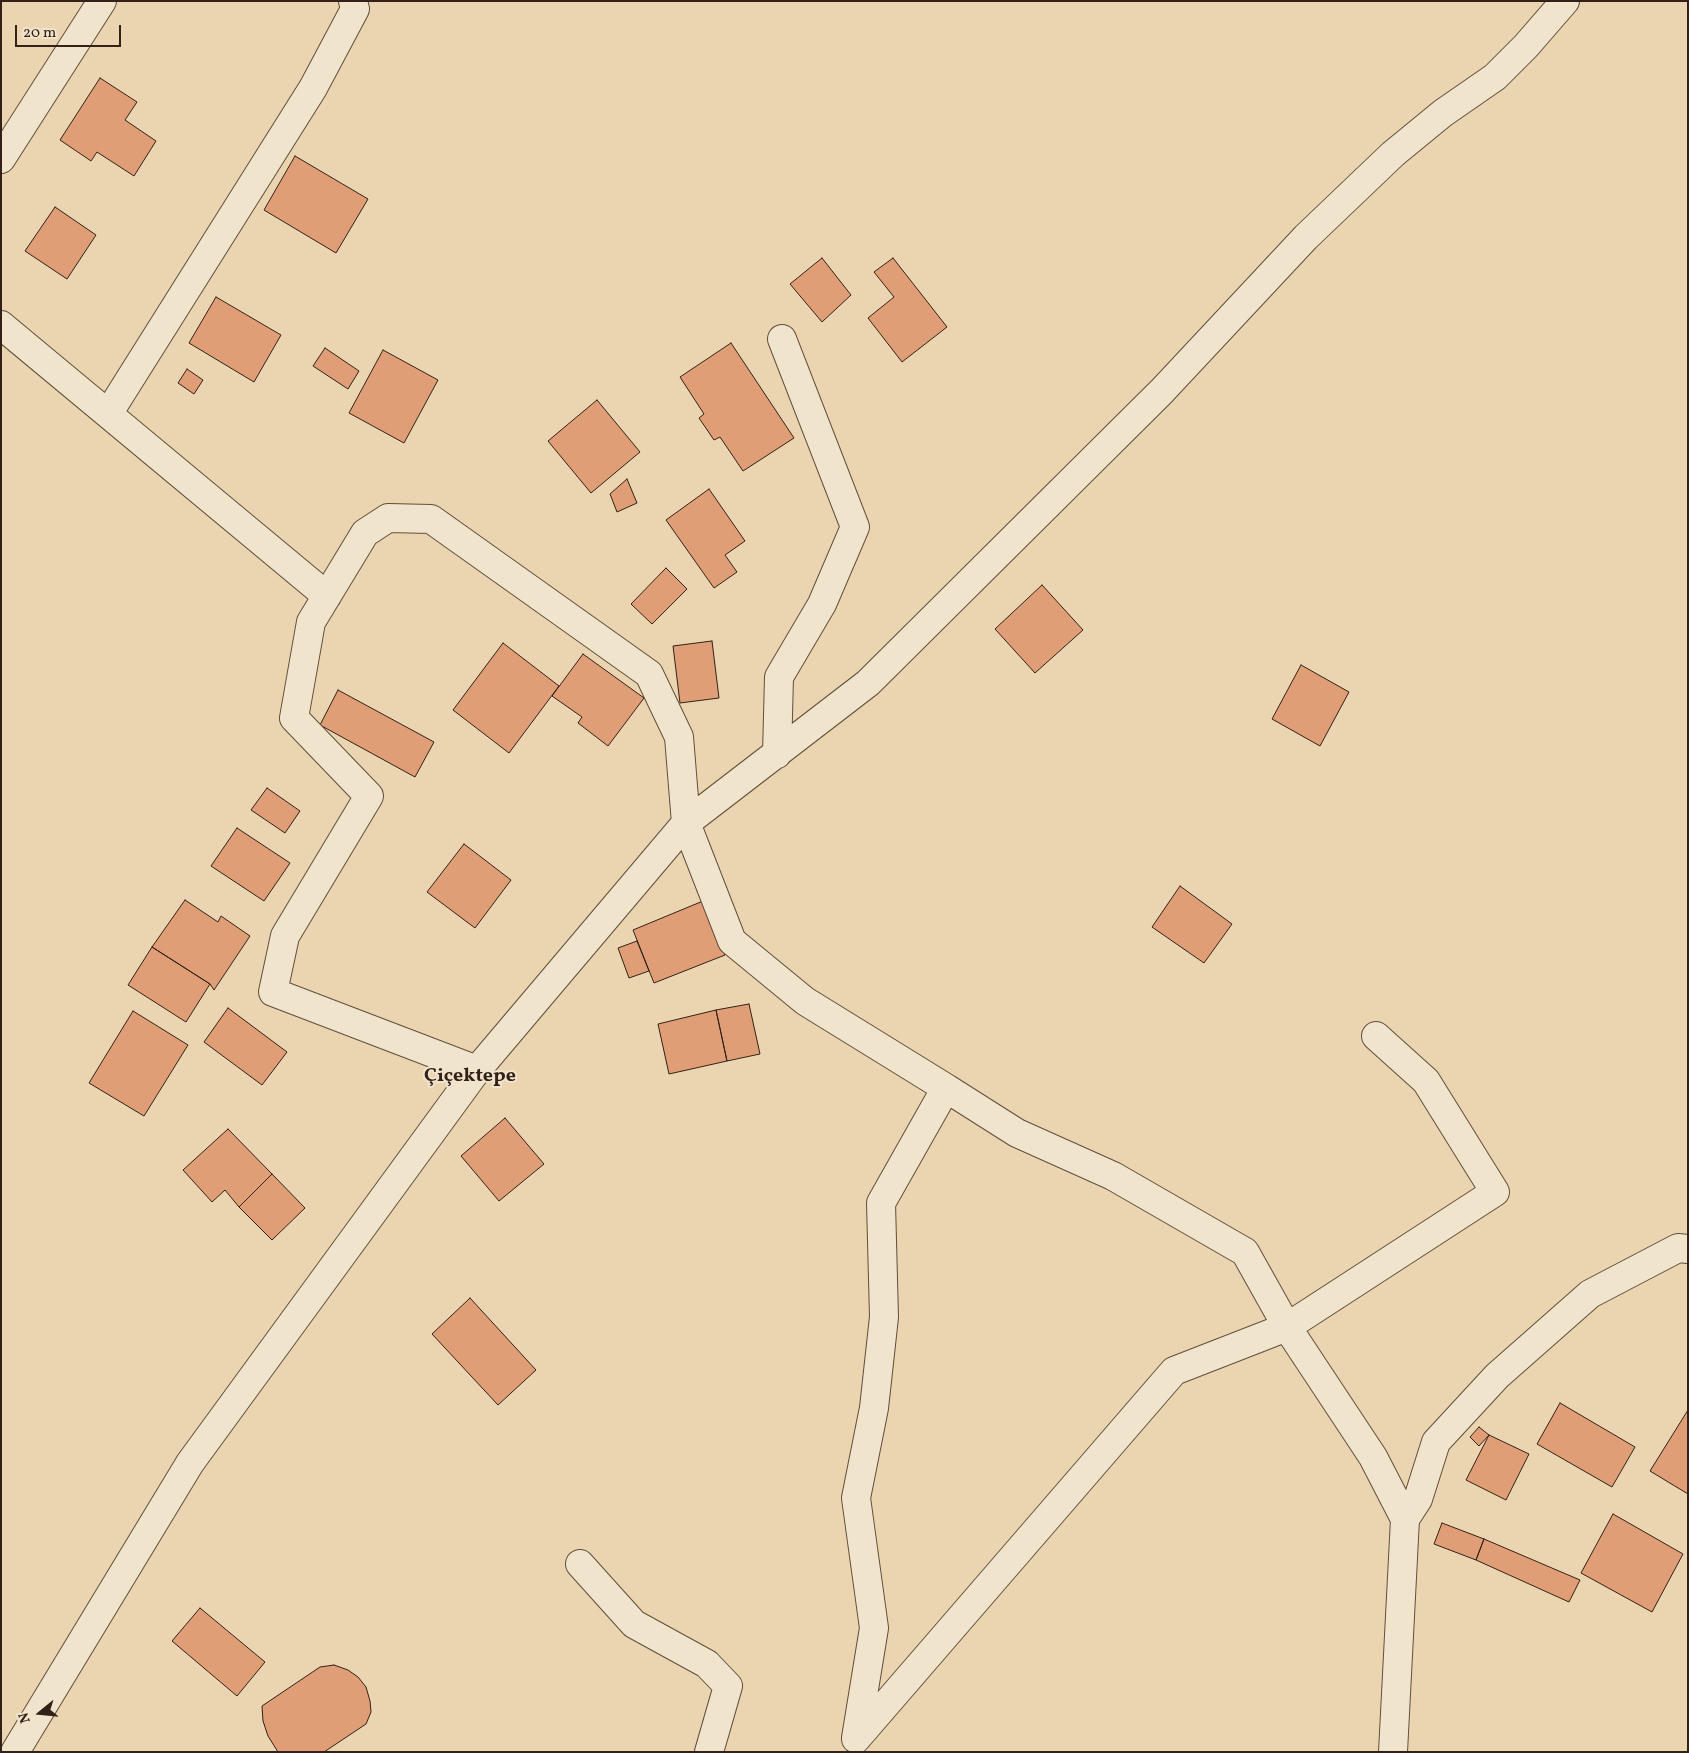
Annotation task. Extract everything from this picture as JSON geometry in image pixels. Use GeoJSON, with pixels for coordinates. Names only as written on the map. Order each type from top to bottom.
{"type":"FeatureCollection","features":[{"type":"Feature","properties":{"kind":"street"},"geometry":{"type":"LineString","coordinates":[[1,159],[102,1]]}},
{"type":"Feature","properties":{"kind":"street"},"geometry":{"type":"LineString","coordinates":[[108,414],[313,88],[355,9],[353,1]]}},
{"type":"Feature","properties":{"kind":"street"},"geometry":{"type":"LineString","coordinates":[[15,1752],[190,1463],[477,1070],[686,823],[868,683],[1162,391],[1306,236],[1393,154],[1443,113],[1495,77],[1526,46],[1565,1]]}},
{"type":"Feature","properties":{"kind":"street"},"geometry":{"type":"LineString","coordinates":[[1,325],[327,596]]}},
{"type":"Feature","properties":{"kind":"street"},"geometry":{"type":"LineString","coordinates":[[777,754],[779,677],[822,604],[856,527],[782,338]]}},
{"type":"Feature","properties":{"kind":"street"},"geometry":{"type":"LineString","coordinates":[[477,1070],[273,992],[285,936],[369,796],[294,718],[311,622],[365,533],[388,518],[431,519],[649,674],[679,737],[686,823],[732,941],[805,1000],[1017,1133],[1112,1176],[1245,1252],[1287,1327],[1373,1458],[1405,1519]]}},
{"type":"Feature","properties":{"kind":"street"},"geometry":{"type":"LineString","coordinates":[[850,1745],[1174,1371],[1287,1327],[1495,1192],[1426,1081],[1376,1036]]}},
{"type":"Feature","properties":{"kind":"street"},"geometry":{"type":"LineString","coordinates":[[850,1745],[874,1628],[856,1498],[874,1408],[884,1317],[881,1204],[946,1088]]}},
{"type":"Feature","properties":{"kind":"street"},"geometry":{"type":"LineString","coordinates":[[1392,1752],[1405,1519],[1418,1499],[1436,1442],[1497,1376],[1590,1294],[1678,1248],[1688,1249]]}},
{"type":"Feature","properties":{"kind":"street"},"geometry":{"type":"LineString","coordinates":[[580,1564],[634,1624],[707,1664],[728,1686],[717,1730],[709,1752]]}},
{"type":"Feature","properties":{"kind":"building"},"geometry":{"type":"Polygon","coordinates":[[[100,78],[137,102],[125,120],[156,141],[134,176],[97,152],[91,161],[60,140],[100,78]]]}},
{"type":"Feature","properties":{"kind":"building"},"geometry":{"type":"Polygon","coordinates":[[[295,156],[368,199],[336,253],[264,210],[295,156]]]}},
{"type":"Feature","properties":{"kind":"building"},"geometry":{"type":"Polygon","coordinates":[[[55,207],[96,235],[67,279],[25,251],[55,207]]]}},
{"type":"Feature","properties":{"kind":"building"},"geometry":{"type":"Polygon","coordinates":[[[822,258],[851,295],[822,322],[790,284],[822,258]]]}},
{"type":"Feature","properties":{"kind":"building"},"geometry":{"type":"Polygon","coordinates":[[[893,258],[947,327],[902,362],[868,318],[894,297],[874,272],[893,258]]]}},
{"type":"Feature","properties":{"kind":"building"},"geometry":{"type":"Polygon","coordinates":[[[216,297],[281,335],[254,382],[189,343],[216,297]]]}},
{"type":"Feature","properties":{"kind":"building"},"geometry":{"type":"Polygon","coordinates":[[[731,343],[794,438],[743,471],[720,437],[714,440],[699,418],[704,414],[680,377],[731,343]]]}},
{"type":"Feature","properties":{"kind":"building"},"geometry":{"type":"Polygon","coordinates":[[[325,348],[359,371],[348,389],[313,366],[325,348]]]}},
{"type":"Feature","properties":{"kind":"building"},"geometry":{"type":"Polygon","coordinates":[[[383,350],[438,380],[404,443],[349,413],[383,350]]]}},
{"type":"Feature","properties":{"kind":"building"},"geometry":{"type":"Polygon","coordinates":[[[187,369],[203,380],[194,394],[178,383],[187,369]]]}},
{"type":"Feature","properties":{"kind":"building"},"geometry":{"type":"Polygon","coordinates":[[[597,400],[640,452],[591,493],[548,441],[597,400]]]}},
{"type":"Feature","properties":{"kind":"building"},"geometry":{"type":"Polygon","coordinates":[[[627,479],[637,503],[617,512],[610,494],[627,479]]]}},
{"type":"Feature","properties":{"kind":"building"},"geometry":{"type":"Polygon","coordinates":[[[709,489],[745,541],[725,555],[737,572],[714,588],[666,520],[709,489]]]}},
{"type":"Feature","properties":{"kind":"building"},"geometry":{"type":"Polygon","coordinates":[[[666,568],[687,589],[652,624],[631,604],[666,568]]]}},
{"type":"Feature","properties":{"kind":"building"},"geometry":{"type":"Polygon","coordinates":[[[1042,585],[1083,630],[1035,673],[995,629],[1042,585]]]}},
{"type":"Feature","properties":{"kind":"building"},"geometry":{"type":"Polygon","coordinates":[[[712,641],[719,698],[680,703],[673,646],[712,641]]]}},
{"type":"Feature","properties":{"kind":"building"},"geometry":{"type":"Polygon","coordinates":[[[503,643],[559,686],[509,753],[453,710],[503,643]]]}},
{"type":"Feature","properties":{"kind":"building"},"geometry":{"type":"Polygon","coordinates":[[[583,654],[644,698],[608,746],[578,723],[582,717],[552,696],[583,654]]]}},
{"type":"Feature","properties":{"kind":"building"},"geometry":{"type":"Polygon","coordinates":[[[1301,665],[1349,692],[1320,746],[1272,719],[1301,665]]]}},
{"type":"Feature","properties":{"kind":"building"},"geometry":{"type":"Polygon","coordinates":[[[338,690],[434,742],[415,777],[320,725],[338,690]]]}},
{"type":"Feature","properties":{"kind":"building"},"geometry":{"type":"Polygon","coordinates":[[[267,788],[300,811],[285,833],[251,810],[267,788]]]}},
{"type":"Feature","properties":{"kind":"building"},"geometry":{"type":"Polygon","coordinates":[[[237,828],[290,863],[264,901],[211,866],[237,828]]]}},
{"type":"Feature","properties":{"kind":"building"},"geometry":{"type":"Polygon","coordinates":[[[464,844],[511,880],[475,928],[427,892],[464,844]]]}},
{"type":"Feature","properties":{"kind":"building"},"geometry":{"type":"Polygon","coordinates":[[[1180,886],[1232,924],[1204,963],[1152,927],[1180,886]]]}},
{"type":"Feature","properties":{"kind":"building"},"geometry":{"type":"Polygon","coordinates":[[[185,900],[218,922],[221,916],[250,936],[214,990],[210,984],[152,947],[185,900]]]}},
{"type":"Feature","properties":{"kind":"building"},"geometry":{"type":"Polygon","coordinates":[[[703,901],[725,955],[654,983],[633,930],[703,901]]]}},
{"type":"Feature","properties":{"kind":"building"},"geometry":{"type":"Polygon","coordinates":[[[637,941],[649,971],[629,978],[618,948],[637,941]]]}},
{"type":"Feature","properties":{"kind":"building"},"geometry":{"type":"Polygon","coordinates":[[[152,947],[210,984],[186,1022],[128,985],[152,947]]]}},
{"type":"Feature","properties":{"kind":"building"},"geometry":{"type":"Polygon","coordinates":[[[749,1004],[760,1054],[727,1061],[716,1010],[749,1004]]]}},
{"type":"Feature","properties":{"kind":"building"},"geometry":{"type":"Polygon","coordinates":[[[228,1008],[287,1052],[262,1085],[204,1042],[228,1008]]]}},
{"type":"Feature","properties":{"kind":"building"},"geometry":{"type":"Polygon","coordinates":[[[716,1010],[727,1061],[669,1074],[658,1024],[716,1010]]]}},
{"type":"Feature","properties":{"kind":"building"},"geometry":{"type":"Polygon","coordinates":[[[133,1011],[188,1045],[144,1116],[89,1083],[133,1011]]]}},
{"type":"Feature","properties":{"kind":"building"},"geometry":{"type":"Polygon","coordinates":[[[505,1118],[544,1164],[499,1201],[461,1156],[505,1118]]]}},
{"type":"Feature","properties":{"kind":"building"},"geometry":{"type":"Polygon","coordinates":[[[228,1129],[272,1174],[239,1207],[225,1190],[212,1202],[183,1170],[228,1129]]]}},
{"type":"Feature","properties":{"kind":"building"},"geometry":{"type":"Polygon","coordinates":[[[272,1174],[305,1208],[272,1240],[239,1207],[272,1174]]]}},
{"type":"Feature","properties":{"kind":"building"},"geometry":{"type":"Polygon","coordinates":[[[470,1298],[536,1370],[498,1405],[432,1334],[470,1298]]]}},
{"type":"Feature","properties":{"kind":"building"},"geometry":{"type":"Polygon","coordinates":[[[1560,1403],[1635,1447],[1612,1487],[1537,1444],[1560,1403]]]}},
{"type":"Feature","properties":{"kind":"building"},"geometry":{"type":"Polygon","coordinates":[[[1688,1410],[1688,1494],[1650,1471],[1688,1410]]]}},
{"type":"Feature","properties":{"kind":"building"},"geometry":{"type":"Polygon","coordinates":[[[1479,1427],[1489,1435],[1479,1446],[1470,1437],[1479,1427]]]}},
{"type":"Feature","properties":{"kind":"building"},"geometry":{"type":"Polygon","coordinates":[[[1489,1435],[1529,1454],[1506,1500],[1466,1480],[1489,1435]]]}},
{"type":"Feature","properties":{"kind":"building"},"geometry":{"type":"Polygon","coordinates":[[[1613,1514],[1683,1554],[1652,1612],[1581,1573],[1613,1514]]]}},
{"type":"Feature","properties":{"kind":"building"},"geometry":{"type":"Polygon","coordinates":[[[1442,1523],[1484,1539],[1476,1560],[1434,1544],[1442,1523]]]}},
{"type":"Feature","properties":{"kind":"building"},"geometry":{"type":"Polygon","coordinates":[[[1484,1539],[1580,1580],[1569,1602],[1476,1560],[1484,1539]]]}},
{"type":"Feature","properties":{"kind":"building"},"geometry":{"type":"Polygon","coordinates":[[[200,1608],[265,1662],[237,1696],[172,1641],[200,1608]]]}},
{"type":"Feature","properties":{"kind":"building"},"geometry":{"type":"Polygon","coordinates":[[[334,1665],[348,1670],[358,1677],[366,1687],[371,1712],[366,1724],[324,1752],[278,1752],[268,1736],[263,1721],[262,1706],[320,1667],[334,1665]]]}},
{"type":"Feature","properties":{"kind":"district","name":"Çiçektepe"},"geometry":{"type":"Point","coordinates":[470,1077]}}]}
